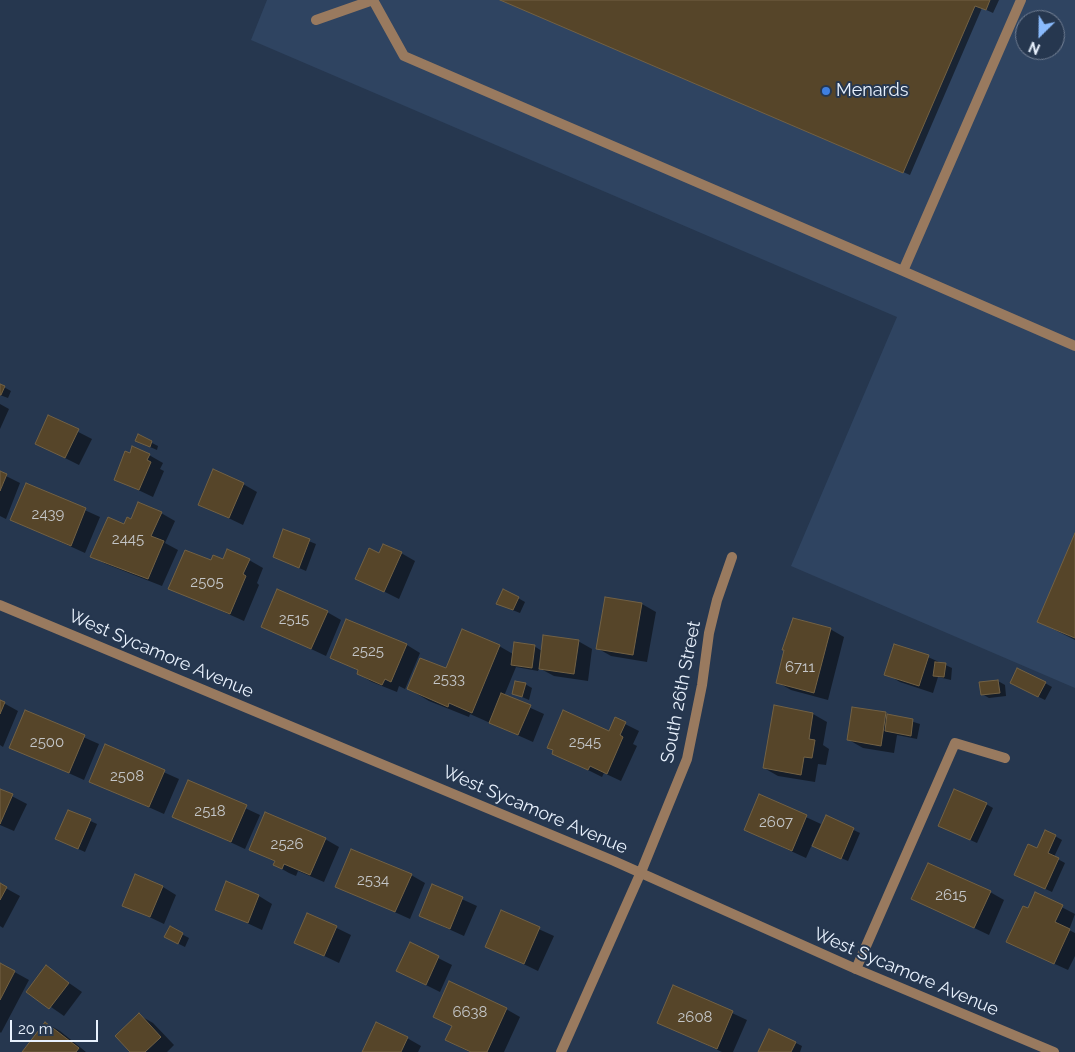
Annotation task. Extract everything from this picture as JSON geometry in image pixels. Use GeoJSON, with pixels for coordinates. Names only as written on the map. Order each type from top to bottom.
{"type":"FeatureCollection","features":[{"type":"Feature","properties":{"kind":"street"},"geometry":{"type":"LineString","coordinates":[[316,20],[373,0],[404,56],[1075,346]]}},
{"type":"Feature","properties":{"kind":"street"},"geometry":{"type":"LineString","coordinates":[[903,271],[1020,0]]}},
{"type":"Feature","properties":{"kind":"street","name":"South 26th Street"},"geometry":{"type":"LineString","coordinates":[[560,1052],[641,872],[687,759],[702,686],[709,633],[717,600],[732,557]]}},
{"type":"Feature","properties":{"kind":"street","name":"West Sycamore Avenue"},"geometry":{"type":"LineString","coordinates":[[0,605],[641,872],[856,969],[1054,1052]]}},
{"type":"Feature","properties":{"kind":"street"},"geometry":{"type":"LineString","coordinates":[[856,969],[955,743],[1005,758]]}},
{"type":"Feature","properties":{"kind":"shaded area"},"geometry":{"type":"Polygon","coordinates":[[[267,0],[1075,0],[1075,688],[791,566],[897,317],[251,40],[267,0]]]}},
{"type":"Feature","properties":{"kind":"building","name":"Menards"},"geometry":{"type":"Polygon","coordinates":[[[500,0],[990,0],[986,10],[975,6],[903,173],[500,0]]]}},
{"type":"Feature","properties":{"kind":"building"},"geometry":{"type":"Polygon","coordinates":[[[0,384],[5,386],[1,395],[0,395],[0,384]]]}},
{"type":"Feature","properties":{"kind":"building"},"geometry":{"type":"Polygon","coordinates":[[[48,415],[79,429],[65,458],[35,444],[48,415]]]}},
{"type":"Feature","properties":{"kind":"building"},"geometry":{"type":"Polygon","coordinates":[[[138,434],[152,441],[150,447],[135,441],[138,434]]]}},
{"type":"Feature","properties":{"kind":"building"},"geometry":{"type":"Polygon","coordinates":[[[132,446],[150,454],[147,460],[151,462],[139,490],[114,480],[125,451],[130,453],[132,446]]]}},
{"type":"Feature","properties":{"kind":"building"},"geometry":{"type":"Polygon","coordinates":[[[213,469],[244,483],[229,518],[198,505],[213,469]]]}},
{"type":"Feature","properties":{"kind":"building"},"geometry":{"type":"Polygon","coordinates":[[[0,471],[7,474],[0,491],[0,471]]]}},
{"type":"Feature","properties":{"kind":"building"},"geometry":{"type":"Polygon","coordinates":[[[26,483],[86,508],[71,546],[10,520],[26,483]]]}},
{"type":"Feature","properties":{"kind":"building"},"geometry":{"type":"Polygon","coordinates":[[[138,502],[162,512],[151,536],[164,541],[148,579],[90,557],[108,517],[124,524],[127,517],[131,519],[138,502]]]}},
{"type":"Feature","properties":{"kind":"building"},"geometry":{"type":"Polygon","coordinates":[[[283,529],[310,539],[299,568],[273,557],[283,529]]]}},
{"type":"Feature","properties":{"kind":"building"},"geometry":{"type":"Polygon","coordinates":[[[1075,533],[1075,638],[1037,622],[1075,533]]]}},
{"type":"Feature","properties":{"kind":"building"},"geometry":{"type":"Polygon","coordinates":[[[383,544],[402,552],[384,592],[355,579],[369,548],[379,553],[383,544]]]}},
{"type":"Feature","properties":{"kind":"building"},"geometry":{"type":"Polygon","coordinates":[[[227,549],[250,559],[243,574],[246,576],[230,614],[168,589],[185,550],[211,560],[213,555],[223,559],[227,549]]]}},
{"type":"Feature","properties":{"kind":"building"},"geometry":{"type":"Polygon","coordinates":[[[277,589],[328,611],[311,649],[261,627],[277,589]]]}},
{"type":"Feature","properties":{"kind":"building"},"geometry":{"type":"Polygon","coordinates":[[[503,589],[519,597],[513,610],[496,604],[503,589]]]}},
{"type":"Feature","properties":{"kind":"building"},"geometry":{"type":"Polygon","coordinates":[[[605,597],[642,603],[633,655],[596,649],[605,597]]]}},
{"type":"Feature","properties":{"kind":"building"},"geometry":{"type":"Polygon","coordinates":[[[793,618],[831,628],[814,693],[776,683],[784,650],[782,650],[793,618]]]}},
{"type":"Feature","properties":{"kind":"building"},"geometry":{"type":"Polygon","coordinates":[[[346,619],[407,644],[391,682],[385,679],[382,685],[357,674],[358,670],[330,658],[346,619]]]}},
{"type":"Feature","properties":{"kind":"building"},"geometry":{"type":"Polygon","coordinates":[[[462,629],[500,645],[472,713],[449,703],[448,707],[407,689],[420,658],[446,668],[462,629]]]}},
{"type":"Feature","properties":{"kind":"building"},"geometry":{"type":"Polygon","coordinates":[[[543,635],[579,640],[574,674],[539,669],[543,635]]]}},
{"type":"Feature","properties":{"kind":"building"},"geometry":{"type":"Polygon","coordinates":[[[514,642],[535,645],[532,668],[511,665],[514,642]]]}},
{"type":"Feature","properties":{"kind":"building"},"geometry":{"type":"Polygon","coordinates":[[[894,644],[929,655],[919,686],[884,675],[894,644]]]}},
{"type":"Feature","properties":{"kind":"building"},"geometry":{"type":"Polygon","coordinates":[[[935,662],[946,663],[944,677],[933,676],[935,662]]]}},
{"type":"Feature","properties":{"kind":"building"},"geometry":{"type":"Polygon","coordinates":[[[1017,668],[1046,682],[1038,697],[1010,683],[1017,668]]]}},
{"type":"Feature","properties":{"kind":"building"},"geometry":{"type":"Polygon","coordinates":[[[998,680],[1000,693],[981,695],[979,682],[998,680]]]}},
{"type":"Feature","properties":{"kind":"building"},"geometry":{"type":"Polygon","coordinates":[[[515,681],[526,683],[522,697],[512,694],[515,681]]]}},
{"type":"Feature","properties":{"kind":"building"},"geometry":{"type":"Polygon","coordinates":[[[501,693],[531,705],[518,735],[489,723],[501,693]]]}},
{"type":"Feature","properties":{"kind":"building"},"geometry":{"type":"Polygon","coordinates":[[[0,700],[5,702],[0,714],[0,700]]]}},
{"type":"Feature","properties":{"kind":"building"},"geometry":{"type":"Polygon","coordinates":[[[774,705],[813,713],[809,739],[815,740],[812,758],[804,757],[801,775],[763,768],[774,705]]]}},
{"type":"Feature","properties":{"kind":"building"},"geometry":{"type":"Polygon","coordinates":[[[852,707],[886,712],[881,746],[847,740],[852,707]]]}},
{"type":"Feature","properties":{"kind":"building"},"geometry":{"type":"Polygon","coordinates":[[[25,710],[85,735],[69,773],[9,748],[25,710]]]}},
{"type":"Feature","properties":{"kind":"building"},"geometry":{"type":"Polygon","coordinates":[[[563,710],[609,731],[615,717],[626,722],[620,735],[623,737],[607,774],[590,766],[588,770],[552,754],[553,750],[547,748],[563,710]]]}},
{"type":"Feature","properties":{"kind":"building"},"geometry":{"type":"Polygon","coordinates":[[[887,714],[913,719],[911,736],[885,731],[887,714]]]}},
{"type":"Feature","properties":{"kind":"building"},"geometry":{"type":"Polygon","coordinates":[[[105,744],[165,770],[149,807],[89,782],[105,744]]]}},
{"type":"Feature","properties":{"kind":"building"},"geometry":{"type":"Polygon","coordinates":[[[188,780],[247,805],[231,842],[172,817],[188,780]]]}},
{"type":"Feature","properties":{"kind":"building"},"geometry":{"type":"Polygon","coordinates":[[[0,789],[13,794],[0,824],[0,789]]]}},
{"type":"Feature","properties":{"kind":"building"},"geometry":{"type":"Polygon","coordinates":[[[954,789],[987,803],[970,840],[938,826],[954,789]]]}},
{"type":"Feature","properties":{"kind":"building"},"geometry":{"type":"Polygon","coordinates":[[[759,794],[807,815],[792,851],[744,830],[759,794]]]}},
{"type":"Feature","properties":{"kind":"building"},"geometry":{"type":"Polygon","coordinates":[[[68,810],[91,819],[78,849],[55,839],[68,810]]]}},
{"type":"Feature","properties":{"kind":"building"},"geometry":{"type":"Polygon","coordinates":[[[265,812],[326,838],[310,875],[284,864],[282,869],[273,865],[275,861],[249,850],[265,812]]]}},
{"type":"Feature","properties":{"kind":"building"},"geometry":{"type":"Polygon","coordinates":[[[826,815],[854,828],[841,859],[812,846],[826,815]]]}},
{"type":"Feature","properties":{"kind":"building"},"geometry":{"type":"Polygon","coordinates":[[[1045,830],[1056,835],[1048,853],[1059,858],[1045,889],[1014,875],[1028,844],[1037,848],[1045,830]]]}},
{"type":"Feature","properties":{"kind":"building"},"geometry":{"type":"Polygon","coordinates":[[[351,849],[412,874],[395,912],[335,887],[351,849]]]}},
{"type":"Feature","properties":{"kind":"building"},"geometry":{"type":"Polygon","coordinates":[[[928,863],[991,891],[974,928],[911,899],[928,863]]]}},
{"type":"Feature","properties":{"kind":"building"},"geometry":{"type":"Polygon","coordinates":[[[135,874],[163,886],[150,917],[122,906],[135,874]]]}},
{"type":"Feature","properties":{"kind":"building"},"geometry":{"type":"Polygon","coordinates":[[[226,881],[259,895],[248,923],[215,910],[226,881]]]}},
{"type":"Feature","properties":{"kind":"building"},"geometry":{"type":"Polygon","coordinates":[[[0,883],[7,887],[0,900],[0,883]]]}},
{"type":"Feature","properties":{"kind":"building"},"geometry":{"type":"Polygon","coordinates":[[[432,884],[463,897],[450,929],[419,916],[432,884]]]}},
{"type":"Feature","properties":{"kind":"building"},"geometry":{"type":"Polygon","coordinates":[[[1035,892],[1063,905],[1055,922],[1070,929],[1054,964],[1006,942],[1023,906],[1028,908],[1035,892]]]}},
{"type":"Feature","properties":{"kind":"building"},"geometry":{"type":"Polygon","coordinates":[[[501,910],[540,927],[524,964],[485,947],[501,910]]]}},
{"type":"Feature","properties":{"kind":"building"},"geometry":{"type":"Polygon","coordinates":[[[307,913],[337,926],[324,956],[294,943],[307,913]]]}},
{"type":"Feature","properties":{"kind":"building"},"geometry":{"type":"Polygon","coordinates":[[[170,926],[183,933],[178,944],[164,937],[170,926]]]}},
{"type":"Feature","properties":{"kind":"building"},"geometry":{"type":"Polygon","coordinates":[[[410,942],[439,956],[426,985],[396,971],[410,942]]]}},
{"type":"Feature","properties":{"kind":"building"},"geometry":{"type":"Polygon","coordinates":[[[0,963],[15,971],[0,1000],[0,963]]]}},
{"type":"Feature","properties":{"kind":"building"},"geometry":{"type":"Polygon","coordinates":[[[46,965],[69,983],[49,1009],[26,992],[46,965]]]}},
{"type":"Feature","properties":{"kind":"building"},"geometry":{"type":"Polygon","coordinates":[[[449,981],[507,1008],[487,1052],[471,1052],[445,1040],[452,1026],[433,1017],[449,981]]]}},
{"type":"Feature","properties":{"kind":"building"},"geometry":{"type":"Polygon","coordinates":[[[673,985],[733,1011],[717,1049],[657,1023],[673,985]]]}},
{"type":"Feature","properties":{"kind":"building"},"geometry":{"type":"Polygon","coordinates":[[[139,1013],[161,1037],[145,1052],[130,1052],[115,1036],[139,1013]]]}},
{"type":"Feature","properties":{"kind":"building"},"geometry":{"type":"Polygon","coordinates":[[[45,1022],[79,1048],[76,1052],[22,1052],[45,1022]]]}},
{"type":"Feature","properties":{"kind":"building"},"geometry":{"type":"Polygon","coordinates":[[[376,1022],[408,1037],[401,1052],[362,1052],[376,1022]]]}},
{"type":"Feature","properties":{"kind":"building"},"geometry":{"type":"Polygon","coordinates":[[[769,1029],[796,1042],[791,1052],[758,1052],[769,1029]]]}},
{"type":"Feature","properties":{"kind":"place","name":"Menards"},"geometry":{"type":"Point","coordinates":[826,91]}}]}
